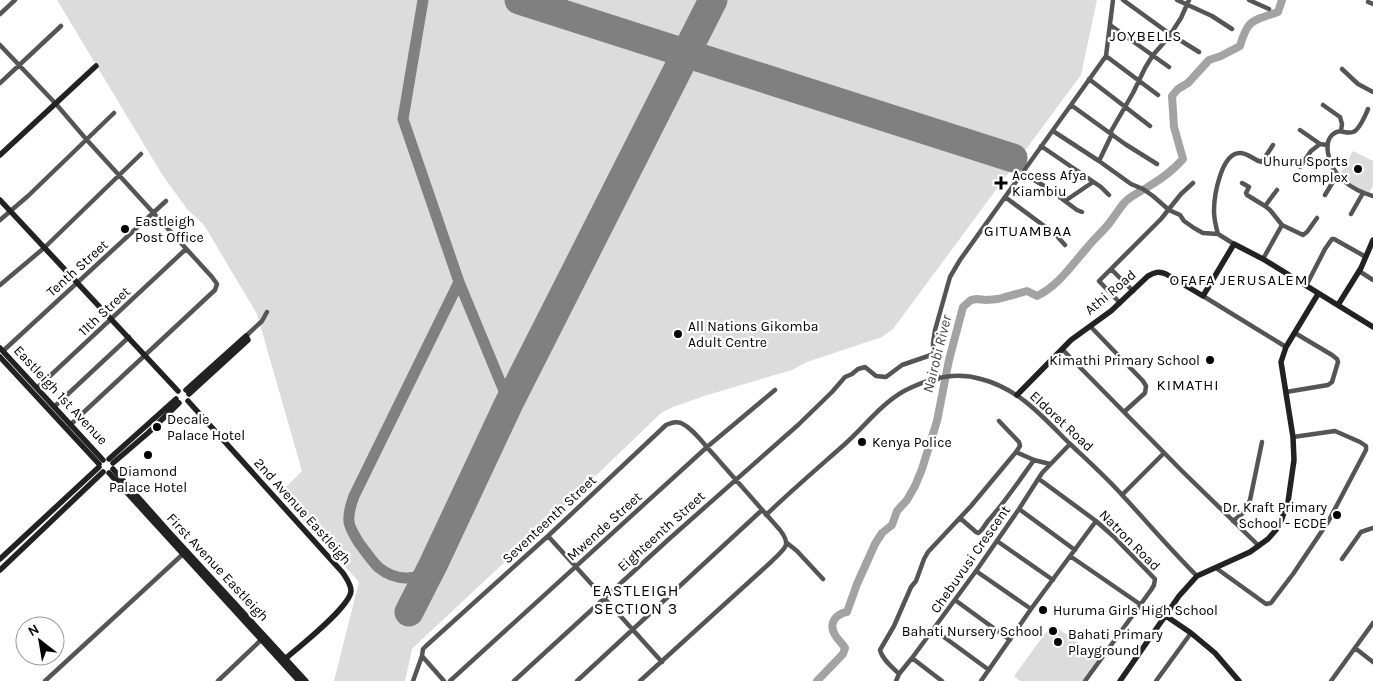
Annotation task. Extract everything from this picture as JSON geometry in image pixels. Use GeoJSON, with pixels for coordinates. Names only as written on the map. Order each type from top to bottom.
{"type":"FeatureCollection","features":[{"type":"Feature","properties":{"kind":"street"},"geometry":{"type":"LineString","coordinates":[[0,14],[15,0]]}},
{"type":"Feature","properties":{"kind":"street"},"geometry":{"type":"LineString","coordinates":[[939,378],[933,343],[950,277],[960,260],[1106,56],[1113,0]]}},
{"type":"Feature","properties":{"kind":"street"},"geometry":{"type":"LineString","coordinates":[[1123,0],[1170,34],[1199,52]]}},
{"type":"Feature","properties":{"kind":"street"},"geometry":{"type":"LineString","coordinates":[[1177,0],[1188,2],[1232,28]]}},
{"type":"Feature","properties":{"kind":"street"},"geometry":{"type":"LineString","coordinates":[[1249,0],[1269,9]]}},
{"type":"Feature","properties":{"kind":"street"},"geometry":{"type":"LineString","coordinates":[[1099,161],[1111,133],[1153,55],[1181,18],[1188,2]]}},
{"type":"Feature","properties":{"kind":"street"},"geometry":{"type":"LineString","coordinates":[[1110,25],[1170,67]]}},
{"type":"Feature","properties":{"kind":"street"},"geometry":{"type":"LineString","coordinates":[[0,83],[61,26]]}},
{"type":"Feature","properties":{"kind":"street"},"geometry":{"type":"LineString","coordinates":[[0,45],[56,104],[217,284],[215,290],[70,424]]}},
{"type":"Feature","properties":{"kind":"street"},"geometry":{"type":"LineString","coordinates":[[1106,56],[1158,95]]}},
{"type":"Feature","properties":{"kind":"street"},"geometry":{"type":"LineString","coordinates":[[0,155],[96,66]]}},
{"type":"Feature","properties":{"kind":"street"},"geometry":{"type":"LineString","coordinates":[[1342,69],[1358,84],[1373,92]]}},
{"type":"Feature","properties":{"kind":"street"},"geometry":{"type":"LineString","coordinates":[[1089,79],[1150,126]]}},
{"type":"Feature","properties":{"kind":"street"},"geometry":{"type":"LineString","coordinates":[[1071,105],[1125,144],[1157,164]]}},
{"type":"Feature","properties":{"kind":"street"},"geometry":{"type":"LineString","coordinates":[[1323,105],[1340,118],[1342,124],[1341,131]]}},
{"type":"Feature","properties":{"kind":"street"},"geometry":{"type":"LineString","coordinates":[[1368,109],[1356,129],[1350,132],[1341,131],[1332,135],[1327,145],[1328,158],[1336,175],[1363,193],[1373,196]]}},
{"type":"Feature","properties":{"kind":"street"},"geometry":{"type":"LineString","coordinates":[[0,220],[28,196],[114,113]]}},
{"type":"Feature","properties":{"kind":"street"},"geometry":{"type":"LineString","coordinates":[[1300,130],[1320,144],[1327,145]]}},
{"type":"Feature","properties":{"kind":"street"},"geometry":{"type":"LineString","coordinates":[[1053,131],[1131,184],[1143,189],[1169,210],[1180,215],[1184,221],[1203,233],[1218,234],[1263,259],[1373,327]]}},
{"type":"Feature","properties":{"kind":"street"},"geometry":{"type":"LineString","coordinates":[[1300,167],[1311,151],[1320,144]]}},
{"type":"Feature","properties":{"kind":"street"},"geometry":{"type":"LineString","coordinates":[[1218,234],[1214,210],[1215,196],[1218,181],[1225,166],[1233,156],[1240,153],[1262,162],[1273,145]]}},
{"type":"Feature","properties":{"kind":"street"},"geometry":{"type":"LineString","coordinates":[[1041,146],[1109,195]]}},
{"type":"Feature","properties":{"kind":"street"},"geometry":{"type":"LineString","coordinates":[[0,285],[44,248],[141,154]]}},
{"type":"Feature","properties":{"kind":"street"},"geometry":{"type":"LineString","coordinates":[[1022,173],[1082,212]]}},
{"type":"Feature","properties":{"kind":"street"},"geometry":{"type":"LineString","coordinates":[[1325,194],[1336,175]]}},
{"type":"Feature","properties":{"kind":"street"},"geometry":{"type":"LineString","coordinates":[[1065,201],[1093,182]]}},
{"type":"Feature","properties":{"kind":"street"},"geometry":{"type":"LineString","coordinates":[[1120,303],[1100,282],[1193,183]]}},
{"type":"Feature","properties":{"kind":"street"},"geometry":{"type":"LineString","coordinates":[[1242,183],[1249,187],[1247,195],[1270,210],[1282,225],[1303,236],[1317,218]]}},
{"type":"Feature","properties":{"kind":"street"},"geometry":{"type":"LineString","coordinates":[[1265,206],[1277,190]]}},
{"type":"Feature","properties":{"kind":"street"},"geometry":{"type":"LineString","coordinates":[[1351,214],[1363,193]]}},
{"type":"Feature","properties":{"kind":"street"},"geometry":{"type":"LineString","coordinates":[[1005,197],[1055,234],[1066,245]]}},
{"type":"Feature","properties":{"kind":"street"},"geometry":{"type":"LineString","coordinates":[[0,200],[178,391]]}},
{"type":"Feature","properties":{"kind":"street","name":"Tenth Street"},"geometry":{"type":"LineString","coordinates":[[1,352],[166,201]]}},
{"type":"Feature","properties":{"kind":"street"},"geometry":{"type":"LineString","coordinates":[[1263,259],[1282,225]]}},
{"type":"Feature","properties":{"kind":"street"},"geometry":{"type":"LineString","coordinates":[[1306,286],[1332,239],[1366,257]]}},
{"type":"Feature","properties":{"kind":"street"},"geometry":{"type":"LineString","coordinates":[[1338,305],[1359,271],[1373,240]]}},
{"type":"Feature","properties":{"kind":"street"},"geometry":{"type":"LineString","coordinates":[[1203,296],[1234,244]]}},
{"type":"Feature","properties":{"kind":"street","name":"11th Street"},"geometry":{"type":"LineString","coordinates":[[36,388],[186,249]]}},
{"type":"Feature","properties":{"kind":"street"},"geometry":{"type":"LineString","coordinates":[[1111,269],[1133,291]]}},
{"type":"Feature","properties":{"kind":"street"},"geometry":{"type":"LineString","coordinates":[[1359,271],[1373,280]]}},
{"type":"Feature","properties":{"kind":"street","name":"Athi Road"},"geometry":{"type":"LineString","coordinates":[[1016,395],[1062,349],[1120,303],[1148,276],[1154,273],[1166,274],[1286,347]]}},
{"type":"Feature","properties":{"kind":"street"},"geometry":{"type":"LineString","coordinates":[[1120,681],[1179,596],[1197,576],[1244,555],[1259,546],[1276,530],[1285,511],[1294,463],[1282,362],[1286,347],[1318,294]]}},
{"type":"Feature","properties":{"kind":"street"},"geometry":{"type":"LineString","coordinates":[[187,392],[248,340],[246,336],[262,321],[267,312]]}},
{"type":"Feature","properties":{"kind":"street"},"geometry":{"type":"LineString","coordinates":[[1090,326],[1146,386],[1145,393],[1124,412]]}},
{"type":"Feature","properties":{"kind":"street"},"geometry":{"type":"LineString","coordinates":[[1286,392],[1328,385],[1332,382],[1338,362],[1335,357],[1295,333]]}},
{"type":"Feature","properties":{"kind":"street"},"geometry":{"type":"LineString","coordinates":[[54,407],[128,337]]}},
{"type":"Feature","properties":{"kind":"street"},"geometry":{"type":"LineString","coordinates":[[1062,349],[1259,546]]}},
{"type":"Feature","properties":{"kind":"street","name":"Eastleigh 1st Avenue"},"geometry":{"type":"LineString","coordinates":[[1,352],[70,424],[106,466]]}},
{"type":"Feature","properties":{"kind":"street","name":"Eastleigh 1st Avenue"},"geometry":{"type":"LineString","coordinates":[[1,352],[106,466]]}},
{"type":"Feature","properties":{"kind":"street","name":"Eighteenth Street"},"geometry":{"type":"LineString","coordinates":[[514,681],[604,597],[735,479],[768,452],[832,392],[845,377],[865,367],[876,376],[886,377],[902,365],[934,354]]}},
{"type":"Feature","properties":{"kind":"street","name":"Eldoret Road"},"geometry":{"type":"LineString","coordinates":[[766,515],[891,400],[917,385],[939,378],[962,375],[982,379],[1023,399],[1122,494],[1197,576]]}},
{"type":"Feature","properties":{"kind":"street","name":"Mwende Street"},"geometry":{"type":"LineString","coordinates":[[450,681],[707,447],[775,390]]}},
{"type":"Feature","properties":{"kind":"street"},"geometry":{"type":"LineString","coordinates":[[178,391],[187,392],[190,398],[184,404],[178,401],[176,395],[178,391]]}},
{"type":"Feature","properties":{"kind":"street"},"geometry":{"type":"LineString","coordinates":[[0,559],[178,401]]}},
{"type":"Feature","properties":{"kind":"street","name":"2nd Avenue Eastleigh"},"geometry":{"type":"LineString","coordinates":[[188,401],[343,573],[351,587],[350,596],[345,603],[326,623],[285,659]]}},
{"type":"Feature","properties":{"kind":"street"},"geometry":{"type":"LineString","coordinates":[[899,674],[882,656],[880,650],[894,626],[911,587],[916,581],[921,565],[928,552],[960,518],[1020,446],[1020,442],[999,421]]}},
{"type":"Feature","properties":{"kind":"street","name":"Seventeenth Street"},"geometry":{"type":"LineString","coordinates":[[413,681],[423,649],[548,536],[659,431],[676,422],[687,428],[707,447]]}},
{"type":"Feature","properties":{"kind":"street"},"geometry":{"type":"LineString","coordinates":[[1216,568],[1266,604],[1271,603],[1328,522],[1366,450],[1366,446],[1360,442],[1335,431],[1292,437]]}},
{"type":"Feature","properties":{"kind":"street"},"geometry":{"type":"LineString","coordinates":[[1233,521],[1243,513],[1250,500],[1262,442]]}},
{"type":"Feature","properties":{"kind":"street","name":"Chebuvusi Crescent"},"geometry":{"type":"LineString","coordinates":[[896,681],[899,674],[976,571],[1050,464],[1070,444]]}},
{"type":"Feature","properties":{"kind":"street"},"geometry":{"type":"LineString","coordinates":[[707,447],[786,538],[787,543],[823,579]]}},
{"type":"Feature","properties":{"kind":"street"},"geometry":{"type":"LineString","coordinates":[[1016,452],[1034,460],[1050,464]]}},
{"type":"Feature","properties":{"kind":"street"},"geometry":{"type":"LineString","coordinates":[[1122,494],[1164,453]]}},
{"type":"Feature","properties":{"kind":"street"},"geometry":{"type":"LineString","coordinates":[[960,518],[976,532],[981,532],[1034,460]]}},
{"type":"Feature","properties":{"kind":"street"},"geometry":{"type":"LineString","coordinates":[[1,566],[106,466]]}},
{"type":"Feature","properties":{"kind":"street","name":"First Avenue Eastleigh"},"geometry":{"type":"LineString","coordinates":[[106,466],[299,681]]}},
{"type":"Feature","properties":{"kind":"street","name":"First Avenue Eastleigh"},"geometry":{"type":"LineString","coordinates":[[106,466],[306,681]]}},
{"type":"Feature","properties":{"kind":"street","name":"Natron Road"},"geometry":{"type":"LineString","coordinates":[[1039,479],[1096,521],[1155,579],[1151,590],[1085,681]]}},
{"type":"Feature","properties":{"kind":"street"},"geometry":{"type":"LineString","coordinates":[[1019,509],[1075,550]]}},
{"type":"Feature","properties":{"kind":"street"},"geometry":{"type":"LineString","coordinates":[[577,681],[762,510]]}},
{"type":"Feature","properties":{"kind":"street"},"geometry":{"type":"LineString","coordinates":[[981,681],[1096,521]]}},
{"type":"Feature","properties":{"kind":"street"},"geometry":{"type":"LineString","coordinates":[[1342,559],[1361,532],[1373,528]]}},
{"type":"Feature","properties":{"kind":"street"},"geometry":{"type":"LineString","coordinates":[[548,536],[662,662]]}},
{"type":"Feature","properties":{"kind":"street"},"geometry":{"type":"LineString","coordinates":[[996,541],[1053,580]]}},
{"type":"Feature","properties":{"kind":"street"},"geometry":{"type":"LineString","coordinates":[[640,681],[771,562],[787,543]]}},
{"type":"Feature","properties":{"kind":"street"},"geometry":{"type":"LineString","coordinates":[[45,681],[183,554]]}},
{"type":"Feature","properties":{"kind":"street"},"geometry":{"type":"LineString","coordinates":[[1070,556],[1139,605],[1191,633],[1215,653],[1238,681]]}},
{"type":"Feature","properties":{"kind":"street"},"geometry":{"type":"LineString","coordinates":[[976,571],[1031,609]]}},
{"type":"Feature","properties":{"kind":"street"},"geometry":{"type":"LineString","coordinates":[[955,600],[1010,640]]}},
{"type":"Feature","properties":{"kind":"street"},"geometry":{"type":"LineString","coordinates":[[1331,681],[1373,623]]}},
{"type":"Feature","properties":{"kind":"street"},"geometry":{"type":"LineString","coordinates":[[933,629],[989,670]]}},
{"type":"Feature","properties":{"kind":"street"},"geometry":{"type":"LineString","coordinates":[[1156,681],[1191,633]]}},
{"type":"Feature","properties":{"kind":"street"},"geometry":{"type":"LineString","coordinates":[[218,681],[261,640]]}},
{"type":"Feature","properties":{"kind":"street"},"geometry":{"type":"LineString","coordinates":[[1355,648],[1373,662]]}},
{"type":"Feature","properties":{"kind":"street"},"geometry":{"type":"LineString","coordinates":[[422,656],[444,681]]}},
{"type":"Feature","properties":{"kind":"street"},"geometry":{"type":"LineString","coordinates":[[912,658],[942,681]]}},
{"type":"Feature","properties":{"kind":"shaded area"},"geometry":{"type":"Polygon","coordinates":[[[57,0],[1097,0],[1081,75],[893,329],[882,337],[807,362],[792,370],[704,396],[661,413],[412,649],[405,681],[334,681],[359,582],[279,494],[302,471],[257,314],[204,225],[187,209],[163,176],[57,0]]]}},
{"type":"Feature","properties":{"kind":"shaded area","name":"Uhuru Sports Complex"},"geometry":{"type":"Polygon","coordinates":[[[1353,151],[1373,161],[1373,186],[1368,194],[1339,176],[1353,151]]]}},
{"type":"Feature","properties":{"kind":"shaded area","name":"Bahati Primary Playground"},"geometry":{"type":"Polygon","coordinates":[[[1052,624],[1100,659],[1084,681],[1020,681],[1014,676],[1052,624]]]}},
{"type":"Feature","properties":{"kind":"waterway","name":"Nairobi River"},"geometry":{"type":"LineString","coordinates":[[817,681],[843,654],[845,648],[833,631],[834,620],[839,615],[847,612],[875,544],[882,533],[892,525],[897,511],[907,500],[922,469],[937,421],[949,360],[963,307],[971,300],[998,299],[1027,291],[1037,296],[1058,281],[1107,226],[1125,202],[1155,183],[1183,159],[1174,127],[1172,96],[1178,89],[1188,83],[1209,60],[1240,46],[1249,25],[1257,19],[1278,12],[1282,0]]}},
{"type":"Feature","properties":{"kind":"taxiway"},"geometry":{"type":"LineString","coordinates":[[423,0],[403,119],[459,282],[509,403]]}},
{"type":"Feature","properties":{"kind":"taxiway"},"geometry":{"type":"LineString","coordinates":[[433,565],[421,575],[414,577],[399,577],[385,572],[375,564],[359,543],[350,527],[349,515],[354,496],[459,282]]}},
{"type":"Feature","properties":{"kind":"runway"},"geometry":{"type":"LineString","coordinates":[[519,0],[1013,158]]}},
{"type":"Feature","properties":{"kind":"runway"},"geometry":{"type":"LineString","coordinates":[[409,612],[509,403],[713,0]]}},
{"type":"Feature","properties":{"kind":"place","name":"Uhuru Sports Complex"},"geometry":{"type":"Point","coordinates":[1358,169]}},
{"type":"Feature","properties":{"kind":"place","name":"Access Afya Kiambiu"},"geometry":{"type":"Point","coordinates":[1001,183]}},
{"type":"Feature","properties":{"kind":"place","name":"Eastleigh Post Office"},"geometry":{"type":"Point","coordinates":[125,229]}},
{"type":"Feature","properties":{"kind":"place","name":"All Nations Gikomba Adult Centre"},"geometry":{"type":"Point","coordinates":[678,334]}},
{"type":"Feature","properties":{"kind":"place","name":"Kimathi Primary School"},"geometry":{"type":"Point","coordinates":[1210,360]}},
{"type":"Feature","properties":{"kind":"place","name":"Decale Palace Hotel"},"geometry":{"type":"Point","coordinates":[157,427]}},
{"type":"Feature","properties":{"kind":"place","name":"Kenya Police"},"geometry":{"type":"Point","coordinates":[862,442]}},
{"type":"Feature","properties":{"kind":"place","name":"Diamond Palace Hotel"},"geometry":{"type":"Point","coordinates":[148,455]}},
{"type":"Feature","properties":{"kind":"place","name":"Dr. Kraft Primary School - ECDE"},"geometry":{"type":"Point","coordinates":[1337,515]}},
{"type":"Feature","properties":{"kind":"place","name":"Huruma Girls High School"},"geometry":{"type":"Point","coordinates":[1043,610]}},
{"type":"Feature","properties":{"kind":"place","name":"Bahati Nursery School"},"geometry":{"type":"Point","coordinates":[1053,631]}},
{"type":"Feature","properties":{"kind":"place","name":"Bahati Primary Playground"},"geometry":{"type":"Point","coordinates":[1058,642]}},
{"type":"Feature","properties":{"kind":"district","name":"JOYBELLS"},"geometry":{"type":"Point","coordinates":[1146,36]}},
{"type":"Feature","properties":{"kind":"district","name":"GITUAMBAA"},"geometry":{"type":"Point","coordinates":[1028,231]}},
{"type":"Feature","properties":{"kind":"district","name":"OFAFA JERUSALEM"},"geometry":{"type":"Point","coordinates":[1239,280]}},
{"type":"Feature","properties":{"kind":"district","name":"KIMATHI"},"geometry":{"type":"Point","coordinates":[1188,385]}},
{"type":"Feature","properties":{"kind":"district","name":"EASTLEIGH SECTION 3"},"geometry":{"type":"Point","coordinates":[636,599]}}]}
